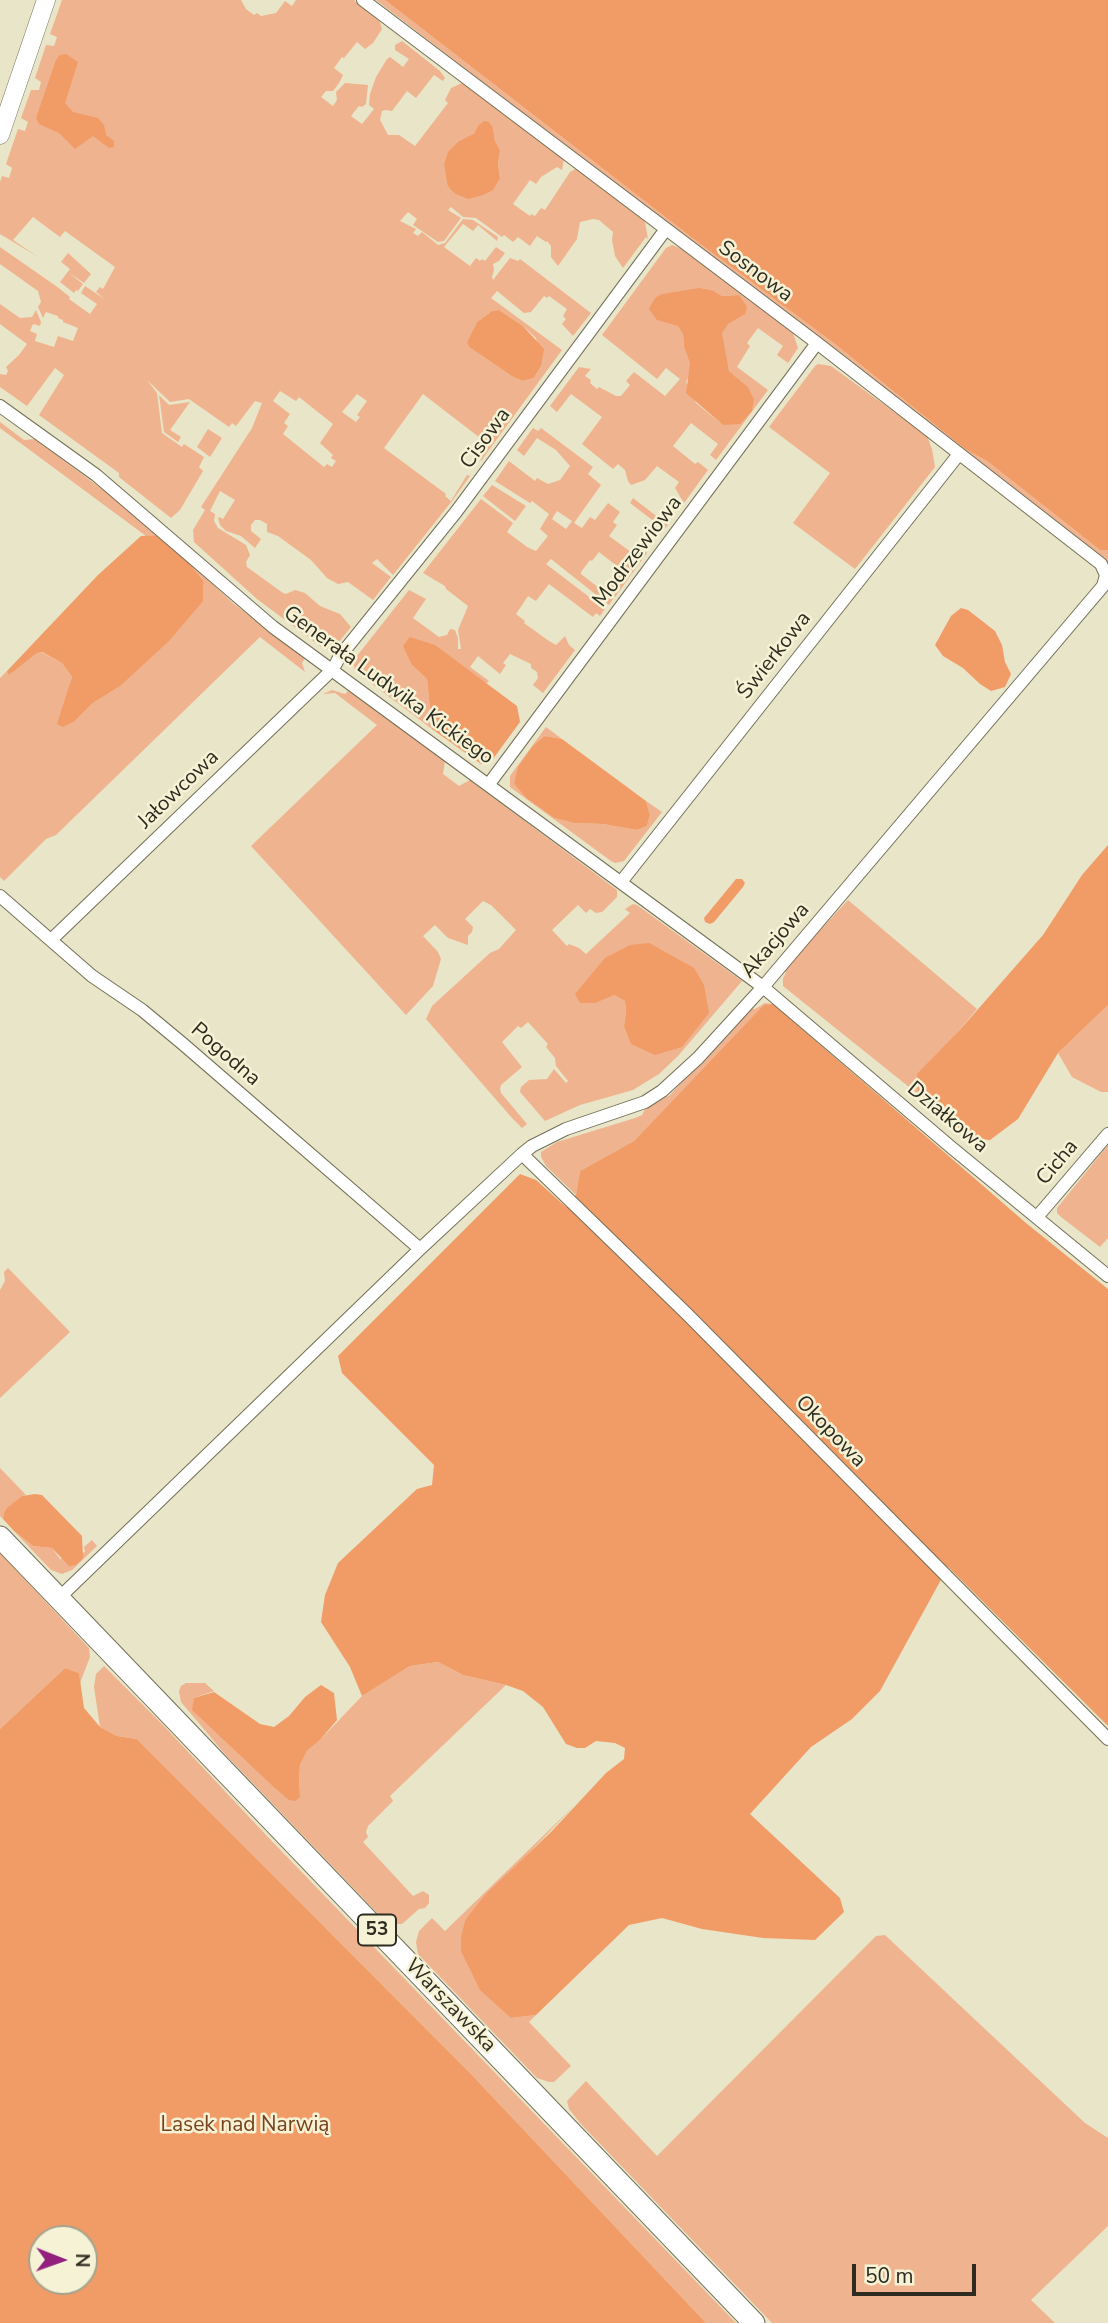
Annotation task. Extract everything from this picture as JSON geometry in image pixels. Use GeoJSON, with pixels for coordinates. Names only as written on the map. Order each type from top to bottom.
{"type":"FeatureCollection","features":[{"type":"Feature","properties":{"kind":"main road"},"geometry":{"type":"LineString","coordinates":[[0,135],[46,0]]}},
{"type":"Feature","properties":{"kind":"main road","name":"Warszawska"},"geometry":{"type":"LineString","coordinates":[[0,1537],[754,2323]]}},
{"type":"Feature","properties":{"kind":"street","name":"Sosnowa"},"geometry":{"type":"LineString","coordinates":[[363,0],[817,343],[1101,564],[1106,575],[1103,586]]}},
{"type":"Feature","properties":{"kind":"street","name":"Cisowa"},"geometry":{"type":"LineString","coordinates":[[333,669],[340,656],[456,512],[666,229]]}},
{"type":"Feature","properties":{"kind":"street","name":"Modrzewiowa"},"geometry":{"type":"LineString","coordinates":[[489,784],[817,343]]}},
{"type":"Feature","properties":{"kind":"street","name":"Generała Ludwika Kickiego"},"geometry":{"type":"LineString","coordinates":[[0,406],[96,475],[273,627],[762,987]]}},
{"type":"Feature","properties":{"kind":"street","name":"Świerkowa"},"geometry":{"type":"LineString","coordinates":[[621,882],[959,454]]}},
{"type":"Feature","properties":{"kind":"street","name":"Akacjowa"},"geometry":{"type":"LineString","coordinates":[[59,1598],[522,1154],[566,1129],[645,1101],[662,1091],[698,1058],[762,987],[1103,586]]}},
{"type":"Feature","properties":{"kind":"street","name":"Jałowcowa"},"geometry":{"type":"LineString","coordinates":[[51,940],[333,669]]}},
{"type":"Feature","properties":{"kind":"street","name":"Pogodna"},"geometry":{"type":"LineString","coordinates":[[0,896],[92,976],[142,1010],[183,1044],[421,1248]]}},
{"type":"Feature","properties":{"kind":"street","name":"Działkowa"},"geometry":{"type":"LineString","coordinates":[[762,987],[1108,1276]]}},
{"type":"Feature","properties":{"kind":"street","name":"Cicha"},"geometry":{"type":"LineString","coordinates":[[1037,1217],[1108,1134]]}},
{"type":"Feature","properties":{"kind":"street","name":"Okopowa"},"geometry":{"type":"LineString","coordinates":[[522,1154],[687,1314],[1108,1740]]}},
{"type":"Feature","properties":{"kind":"shaded area"},"geometry":{"type":"Polygon","coordinates":[[[62,0],[241,0],[246,9],[261,16],[276,13],[285,1],[292,6],[296,0],[354,0],[380,22],[382,29],[373,43],[365,49],[357,42],[344,58],[342,57],[334,68],[343,75],[339,83],[333,91],[326,91],[321,97],[333,106],[337,100],[336,92],[345,83],[368,85],[366,104],[359,106],[351,116],[362,124],[374,109],[369,105],[370,94],[387,59],[390,57],[403,67],[409,59],[395,50],[395,45],[402,41],[445,78],[443,81],[434,75],[416,98],[407,91],[392,111],[382,111],[380,120],[388,135],[399,135],[415,146],[448,103],[445,100],[451,88],[462,83],[564,159],[562,170],[557,167],[541,177],[536,184],[530,180],[513,204],[530,216],[535,216],[541,208],[545,210],[570,172],[577,168],[645,222],[648,239],[646,237],[623,268],[615,256],[613,232],[599,220],[580,222],[577,239],[558,266],[551,257],[551,246],[547,241],[537,236],[530,246],[518,237],[513,242],[476,218],[463,217],[451,207],[448,210],[461,218],[444,241],[438,242],[413,225],[417,219],[408,212],[400,221],[416,229],[413,233],[418,236],[422,232],[438,245],[445,243],[463,219],[473,220],[498,237],[497,241],[478,225],[473,231],[463,224],[444,247],[470,266],[476,258],[485,261],[496,247],[505,253],[493,264],[493,280],[510,258],[518,261],[520,259],[591,313],[573,336],[562,324],[566,319],[563,316],[567,309],[549,296],[544,296],[531,312],[524,313],[497,291],[491,298],[562,350],[481,461],[479,458],[488,444],[423,394],[384,448],[446,494],[451,501],[467,475],[470,476],[452,501],[393,575],[377,559],[372,563],[391,577],[373,600],[348,582],[338,584],[327,578],[311,560],[278,536],[267,532],[267,524],[260,520],[255,520],[251,525],[251,531],[261,539],[255,548],[241,536],[226,531],[218,518],[223,519],[235,500],[220,491],[210,511],[215,514],[214,521],[218,528],[246,545],[250,555],[246,562],[247,567],[283,593],[295,590],[305,593],[320,606],[340,614],[351,627],[334,648],[324,649],[257,599],[194,542],[193,530],[205,510],[201,507],[252,428],[262,403],[255,401],[236,426],[232,423],[229,427],[189,399],[170,402],[147,380],[157,393],[162,433],[182,447],[184,444],[204,457],[199,467],[203,471],[180,510],[171,518],[119,477],[119,473],[39,415],[64,375],[55,368],[27,406],[0,387],[0,374],[6,375],[6,367],[27,344],[0,324],[0,304],[20,318],[32,317],[36,310],[40,326],[33,324],[30,331],[37,334],[35,341],[54,347],[58,336],[73,341],[78,328],[46,312],[43,318],[38,307],[41,302],[38,291],[0,264],[0,247],[56,286],[90,314],[97,304],[81,293],[85,286],[106,300],[96,292],[100,287],[103,289],[115,267],[65,231],[60,237],[33,217],[13,240],[38,257],[0,234],[0,182],[2,176],[9,178],[12,168],[6,164],[18,129],[25,131],[28,122],[21,118],[31,90],[39,90],[41,82],[35,78],[46,45],[54,46],[57,37],[50,34],[62,0]],[[493,128],[459,141],[444,165],[447,184],[500,177],[500,150],[493,128]],[[499,310],[492,311],[477,322],[467,342],[469,347],[513,377],[523,381],[534,378],[541,366],[536,338],[499,310]],[[280,391],[273,401],[290,414],[284,423],[288,426],[283,434],[324,467],[327,464],[332,467],[336,461],[331,458],[333,455],[320,443],[333,424],[299,397],[296,401],[280,391]],[[357,394],[342,412],[356,422],[360,417],[357,415],[367,401],[357,394]]]}},
{"type":"Feature","properties":{"kind":"shaded area"},"geometry":{"type":"Polygon","coordinates":[[[376,0],[385,0],[695,240],[835,344],[965,449],[987,461],[1100,550],[1108,550],[1108,563],[1028,499],[376,0]]]}},
{"type":"Feature","properties":{"kind":"shaded area"},"geometry":{"type":"Polygon","coordinates":[[[672,245],[687,251],[793,333],[798,348],[788,363],[777,355],[783,346],[758,328],[747,343],[750,346],[737,367],[768,390],[716,460],[710,455],[718,444],[691,423],[673,446],[695,464],[698,462],[708,470],[684,503],[675,488],[679,482],[657,466],[645,480],[631,485],[625,470],[618,464],[613,469],[582,444],[602,417],[571,394],[557,412],[550,406],[579,367],[591,369],[585,376],[597,389],[599,387],[616,396],[621,396],[630,385],[626,381],[634,372],[665,396],[680,379],[666,368],[657,379],[602,335],[666,248],[672,245]],[[714,291],[663,294],[683,334],[691,372],[686,382],[696,403],[723,425],[747,386],[729,371],[723,346],[722,333],[739,295],[722,296],[714,291]]]}},
{"type":"Feature","properties":{"kind":"shaded area"},"geometry":{"type":"Polygon","coordinates":[[[68,253],[91,274],[84,283],[68,272],[83,284],[74,293],[60,282],[70,269],[61,262],[68,253]]]}},
{"type":"Feature","properties":{"kind":"shaded area"},"geometry":{"type":"Polygon","coordinates":[[[818,364],[831,366],[927,436],[932,449],[935,467],[855,569],[793,523],[830,473],[769,427],[818,364]]]}},
{"type":"Feature","properties":{"kind":"shaded area"},"geometry":{"type":"Polygon","coordinates":[[[159,395],[169,405],[190,402],[170,430],[181,437],[178,442],[164,432],[159,395]]]}},
{"type":"Feature","properties":{"kind":"shaded area"},"geometry":{"type":"Polygon","coordinates":[[[0,422],[24,440],[35,439],[159,535],[146,536],[0,428],[0,422]]]}},
{"type":"Feature","properties":{"kind":"shaded area"},"geometry":{"type":"Polygon","coordinates":[[[533,428],[538,431],[541,428],[593,467],[588,474],[601,485],[574,523],[582,528],[590,517],[595,520],[608,503],[620,512],[613,522],[617,525],[609,536],[635,555],[641,548],[647,553],[615,597],[603,588],[611,578],[614,581],[622,570],[599,552],[581,572],[613,599],[609,605],[551,559],[546,564],[605,609],[600,616],[596,613],[593,617],[549,584],[536,601],[528,596],[516,614],[524,623],[556,645],[565,636],[575,650],[543,693],[533,685],[538,678],[531,664],[510,654],[503,663],[506,665],[500,674],[478,656],[470,667],[489,681],[487,683],[412,665],[427,679],[432,729],[355,671],[353,661],[409,590],[426,599],[413,618],[439,637],[447,635],[450,629],[455,630],[458,649],[461,649],[458,630],[468,606],[445,586],[423,573],[481,499],[513,523],[507,532],[527,547],[536,551],[548,536],[540,529],[549,514],[532,501],[530,503],[495,481],[509,461],[535,481],[537,478],[548,484],[560,480],[570,466],[556,450],[537,438],[524,456],[517,450],[533,428]],[[557,511],[552,519],[566,529],[572,521],[557,511]]]}},
{"type":"Feature","properties":{"kind":"shaded area"},"geometry":{"type":"Polygon","coordinates":[[[208,429],[222,438],[210,457],[197,447],[208,429]]]}},
{"type":"Feature","properties":{"kind":"shaded area"},"geometry":{"type":"Polygon","coordinates":[[[492,485],[526,506],[515,521],[483,496],[492,485]]]}},
{"type":"Feature","properties":{"kind":"shaded area"},"geometry":{"type":"Polygon","coordinates":[[[633,498],[668,525],[664,529],[630,503],[633,498]]]}},
{"type":"Feature","properties":{"kind":"shaded area"},"geometry":{"type":"Polygon","coordinates":[[[186,560],[234,604],[305,658],[302,663],[305,672],[260,637],[56,835],[46,839],[4,881],[0,877],[0,678],[7,671],[8,675],[12,673],[41,652],[62,663],[72,677],[67,697],[75,721],[93,703],[119,687],[186,560]]]}},
{"type":"Feature","properties":{"kind":"shaded area"},"geometry":{"type":"Polygon","coordinates":[[[332,690],[345,694],[348,691],[445,761],[443,774],[459,786],[470,780],[617,890],[617,897],[602,912],[596,913],[590,909],[586,913],[578,905],[552,930],[567,946],[569,944],[579,948],[586,954],[630,913],[625,909],[633,904],[742,981],[678,1056],[659,1074],[633,1090],[580,1105],[545,1121],[520,1092],[521,1087],[529,1080],[547,1079],[554,1069],[566,1083],[568,1081],[556,1066],[555,1058],[546,1047],[548,1044],[528,1022],[521,1028],[518,1026],[502,1042],[522,1067],[501,1085],[500,1089],[527,1124],[522,1128],[426,1019],[432,1006],[490,953],[499,949],[516,930],[491,905],[483,901],[465,919],[473,927],[468,936],[468,945],[448,938],[435,925],[423,936],[441,959],[433,986],[406,1015],[251,846],[377,725],[335,693],[323,694],[332,690]],[[614,995],[625,1001],[624,1026],[709,1013],[614,995]]]}},
{"type":"Feature","properties":{"kind":"shaded area"},"geometry":{"type":"Polygon","coordinates":[[[546,727],[562,739],[545,736],[514,784],[526,798],[554,818],[637,830],[647,826],[650,815],[646,801],[662,812],[624,861],[611,861],[510,787],[510,776],[546,727]]]}},
{"type":"Feature","properties":{"kind":"shaded area"},"geometry":{"type":"Polygon","coordinates":[[[848,900],[977,1009],[918,1091],[924,1099],[783,986],[786,973],[783,970],[848,900]]]}},
{"type":"Feature","properties":{"kind":"shaded area"},"geometry":{"type":"Polygon","coordinates":[[[765,1003],[773,1004],[764,1006],[634,1141],[580,1171],[576,1195],[546,1166],[541,1152],[557,1142],[635,1118],[670,1095],[749,1009],[755,1009],[765,1003]]]}},
{"type":"Feature","properties":{"kind":"shaded area"},"geometry":{"type":"Polygon","coordinates":[[[1108,1005],[1108,1092],[1101,1092],[1072,1077],[1058,1053],[1108,1005]]]}},
{"type":"Feature","properties":{"kind":"shaded area"},"geometry":{"type":"Polygon","coordinates":[[[1108,1145],[1108,1238],[1100,1247],[1061,1217],[1057,1208],[1108,1145]]]}},
{"type":"Feature","properties":{"kind":"shaded area"},"geometry":{"type":"Polygon","coordinates":[[[8,1268],[70,1332],[0,1398],[0,1290],[5,1281],[4,1272],[8,1268]]]}},
{"type":"Feature","properties":{"kind":"shaded area"},"geometry":{"type":"Polygon","coordinates":[[[0,1468],[26,1495],[4,1513],[3,1519],[0,1516],[0,1468]]]}},
{"type":"Feature","properties":{"kind":"shaded area"},"geometry":{"type":"Polygon","coordinates":[[[14,1531],[33,1546],[52,1548],[60,1559],[85,1552],[84,1547],[92,1540],[97,1546],[72,1570],[62,1574],[51,1570],[14,1531]]]}},
{"type":"Feature","properties":{"kind":"shaded area"},"geometry":{"type":"Polygon","coordinates":[[[0,1553],[89,1648],[90,1657],[80,1683],[79,1673],[65,1668],[0,1729],[0,1553]]]}},
{"type":"Feature","properties":{"kind":"shaded area"},"geometry":{"type":"Polygon","coordinates":[[[438,1662],[463,1675],[506,1685],[390,1796],[393,1801],[368,1826],[368,1837],[363,1842],[413,1896],[423,1891],[429,1895],[429,1903],[425,1908],[419,1909],[402,1924],[391,1924],[386,1922],[224,1753],[181,1702],[179,1691],[186,1683],[205,1683],[214,1691],[194,1698],[193,1710],[232,1746],[300,1797],[300,1765],[307,1751],[362,1696],[410,1666],[438,1662]]]}},
{"type":"Feature","properties":{"kind":"shaded area"},"geometry":{"type":"Polygon","coordinates":[[[104,1666],[736,2323],[706,2323],[470,2073],[137,1739],[117,1736],[100,1727],[94,1687],[96,1674],[104,1666]]]}},
{"type":"Feature","properties":{"kind":"shaded area"},"geometry":{"type":"Polygon","coordinates":[[[574,1806],[465,1920],[461,1936],[461,1951],[511,2018],[536,2015],[529,2022],[571,2066],[554,2082],[549,2082],[537,2078],[418,1954],[416,1942],[419,1931],[432,1918],[445,1931],[574,1806]]]}},
{"type":"Feature","properties":{"kind":"shaded area"},"geometry":{"type":"Polygon","coordinates":[[[885,1935],[1085,2123],[1108,2138],[1108,2226],[1031,2300],[1055,2323],[772,2323],[569,2109],[567,2101],[586,2081],[657,2156],[876,1936],[885,1935]]]}},
{"type":"Feature","properties":{"kind":"green space"},"geometry":{"type":"Polygon","coordinates":[[[385,0],[1108,0],[1108,550],[1100,550],[987,461],[965,449],[835,344],[695,240],[385,0]]]}},
{"type":"Feature","properties":{"kind":"green space"},"geometry":{"type":"Polygon","coordinates":[[[66,54],[78,62],[65,103],[73,112],[98,118],[104,125],[106,135],[114,141],[114,147],[109,148],[93,136],[75,149],[59,133],[39,124],[36,118],[56,60],[60,55],[66,54]]]}},
{"type":"Feature","properties":{"kind":"green space"},"geometry":{"type":"Polygon","coordinates":[[[484,121],[489,122],[493,128],[500,150],[500,178],[493,190],[468,199],[451,190],[447,184],[444,165],[448,152],[459,141],[474,134],[484,121]]]}},
{"type":"Feature","properties":{"kind":"green space"},"geometry":{"type":"Polygon","coordinates":[[[699,288],[722,296],[739,295],[747,307],[745,314],[728,324],[722,333],[729,371],[747,386],[754,399],[752,411],[740,424],[723,425],[686,393],[690,364],[683,334],[678,326],[657,320],[649,309],[655,298],[662,294],[699,288]]]}},
{"type":"Feature","properties":{"kind":"green space"},"geometry":{"type":"Polygon","coordinates":[[[499,310],[523,326],[544,349],[541,366],[534,378],[523,381],[513,377],[469,347],[467,342],[477,322],[492,311],[499,310]]]}},
{"type":"Feature","properties":{"kind":"green space"},"geometry":{"type":"Polygon","coordinates":[[[159,535],[186,559],[203,581],[203,601],[169,641],[119,687],[93,703],[75,721],[63,727],[57,724],[72,677],[62,663],[42,652],[12,673],[8,675],[7,671],[98,575],[141,536],[159,535]]]}},
{"type":"Feature","properties":{"kind":"green space"},"geometry":{"type":"Polygon","coordinates":[[[961,608],[968,610],[995,631],[1011,674],[1005,687],[991,691],[943,656],[935,645],[951,616],[961,608]]]}},
{"type":"Feature","properties":{"kind":"green space"},"geometry":{"type":"Polygon","coordinates":[[[410,637],[435,645],[517,706],[520,722],[490,763],[481,764],[432,729],[427,679],[412,665],[403,646],[410,637]]]}},
{"type":"Feature","properties":{"kind":"green space"},"geometry":{"type":"Polygon","coordinates":[[[545,736],[562,739],[646,801],[650,815],[647,826],[637,830],[603,824],[574,823],[554,818],[526,798],[514,784],[518,767],[533,746],[545,736]]]}},
{"type":"Feature","properties":{"kind":"green space"},"geometry":{"type":"Polygon","coordinates":[[[1108,845],[1108,1005],[1058,1053],[1018,1119],[990,1140],[967,1135],[924,1099],[918,1091],[917,1074],[958,1032],[1043,935],[1082,875],[1108,845]]]}},
{"type":"Feature","properties":{"kind":"green space"},"geometry":{"type":"Polygon","coordinates":[[[736,879],[742,879],[745,883],[743,887],[714,922],[705,922],[704,918],[736,879]]]}},
{"type":"Feature","properties":{"kind":"green space"},"geometry":{"type":"Polygon","coordinates":[[[649,943],[694,968],[704,985],[709,1013],[682,1047],[655,1055],[631,1044],[624,1026],[625,1001],[614,995],[595,1003],[580,1003],[575,994],[605,958],[630,945],[649,943]]]}},
{"type":"Feature","properties":{"kind":"green space"},"geometry":{"type":"Polygon","coordinates":[[[773,1004],[1026,1223],[1108,1289],[1108,1726],[948,1567],[880,1691],[852,1719],[811,1747],[750,1814],[840,1898],[844,1912],[815,1940],[763,1938],[702,1929],[662,1918],[629,1925],[536,2015],[511,2018],[480,1990],[461,1951],[465,1920],[486,1894],[552,1831],[606,1773],[624,1759],[625,1748],[615,1743],[596,1741],[585,1748],[566,1744],[543,1707],[523,1691],[463,1675],[438,1662],[410,1666],[362,1696],[350,1667],[321,1622],[325,1595],[338,1563],[417,1489],[432,1485],[434,1465],[342,1373],[338,1356],[520,1174],[536,1180],[566,1207],[576,1195],[580,1171],[634,1141],[764,1005],[773,1004]]]}},
{"type":"Feature","properties":{"kind":"green space"},"geometry":{"type":"Polygon","coordinates":[[[42,1495],[82,1536],[83,1558],[76,1565],[69,1566],[52,1548],[33,1546],[3,1519],[7,1508],[22,1496],[42,1495]]]}},
{"type":"Feature","properties":{"kind":"green space","name":"Lasek nad Narwią"},"geometry":{"type":"Polygon","coordinates":[[[65,1668],[79,1673],[84,1708],[100,1727],[117,1736],[137,1739],[470,2073],[706,2323],[0,2323],[0,1729],[65,1668]]]}},
{"type":"Feature","properties":{"kind":"green space"},"geometry":{"type":"Polygon","coordinates":[[[321,1685],[334,1693],[337,1720],[307,1751],[300,1765],[300,1797],[295,1801],[289,1800],[276,1789],[192,1710],[194,1698],[214,1692],[260,1724],[274,1727],[321,1685]]]}}]}
